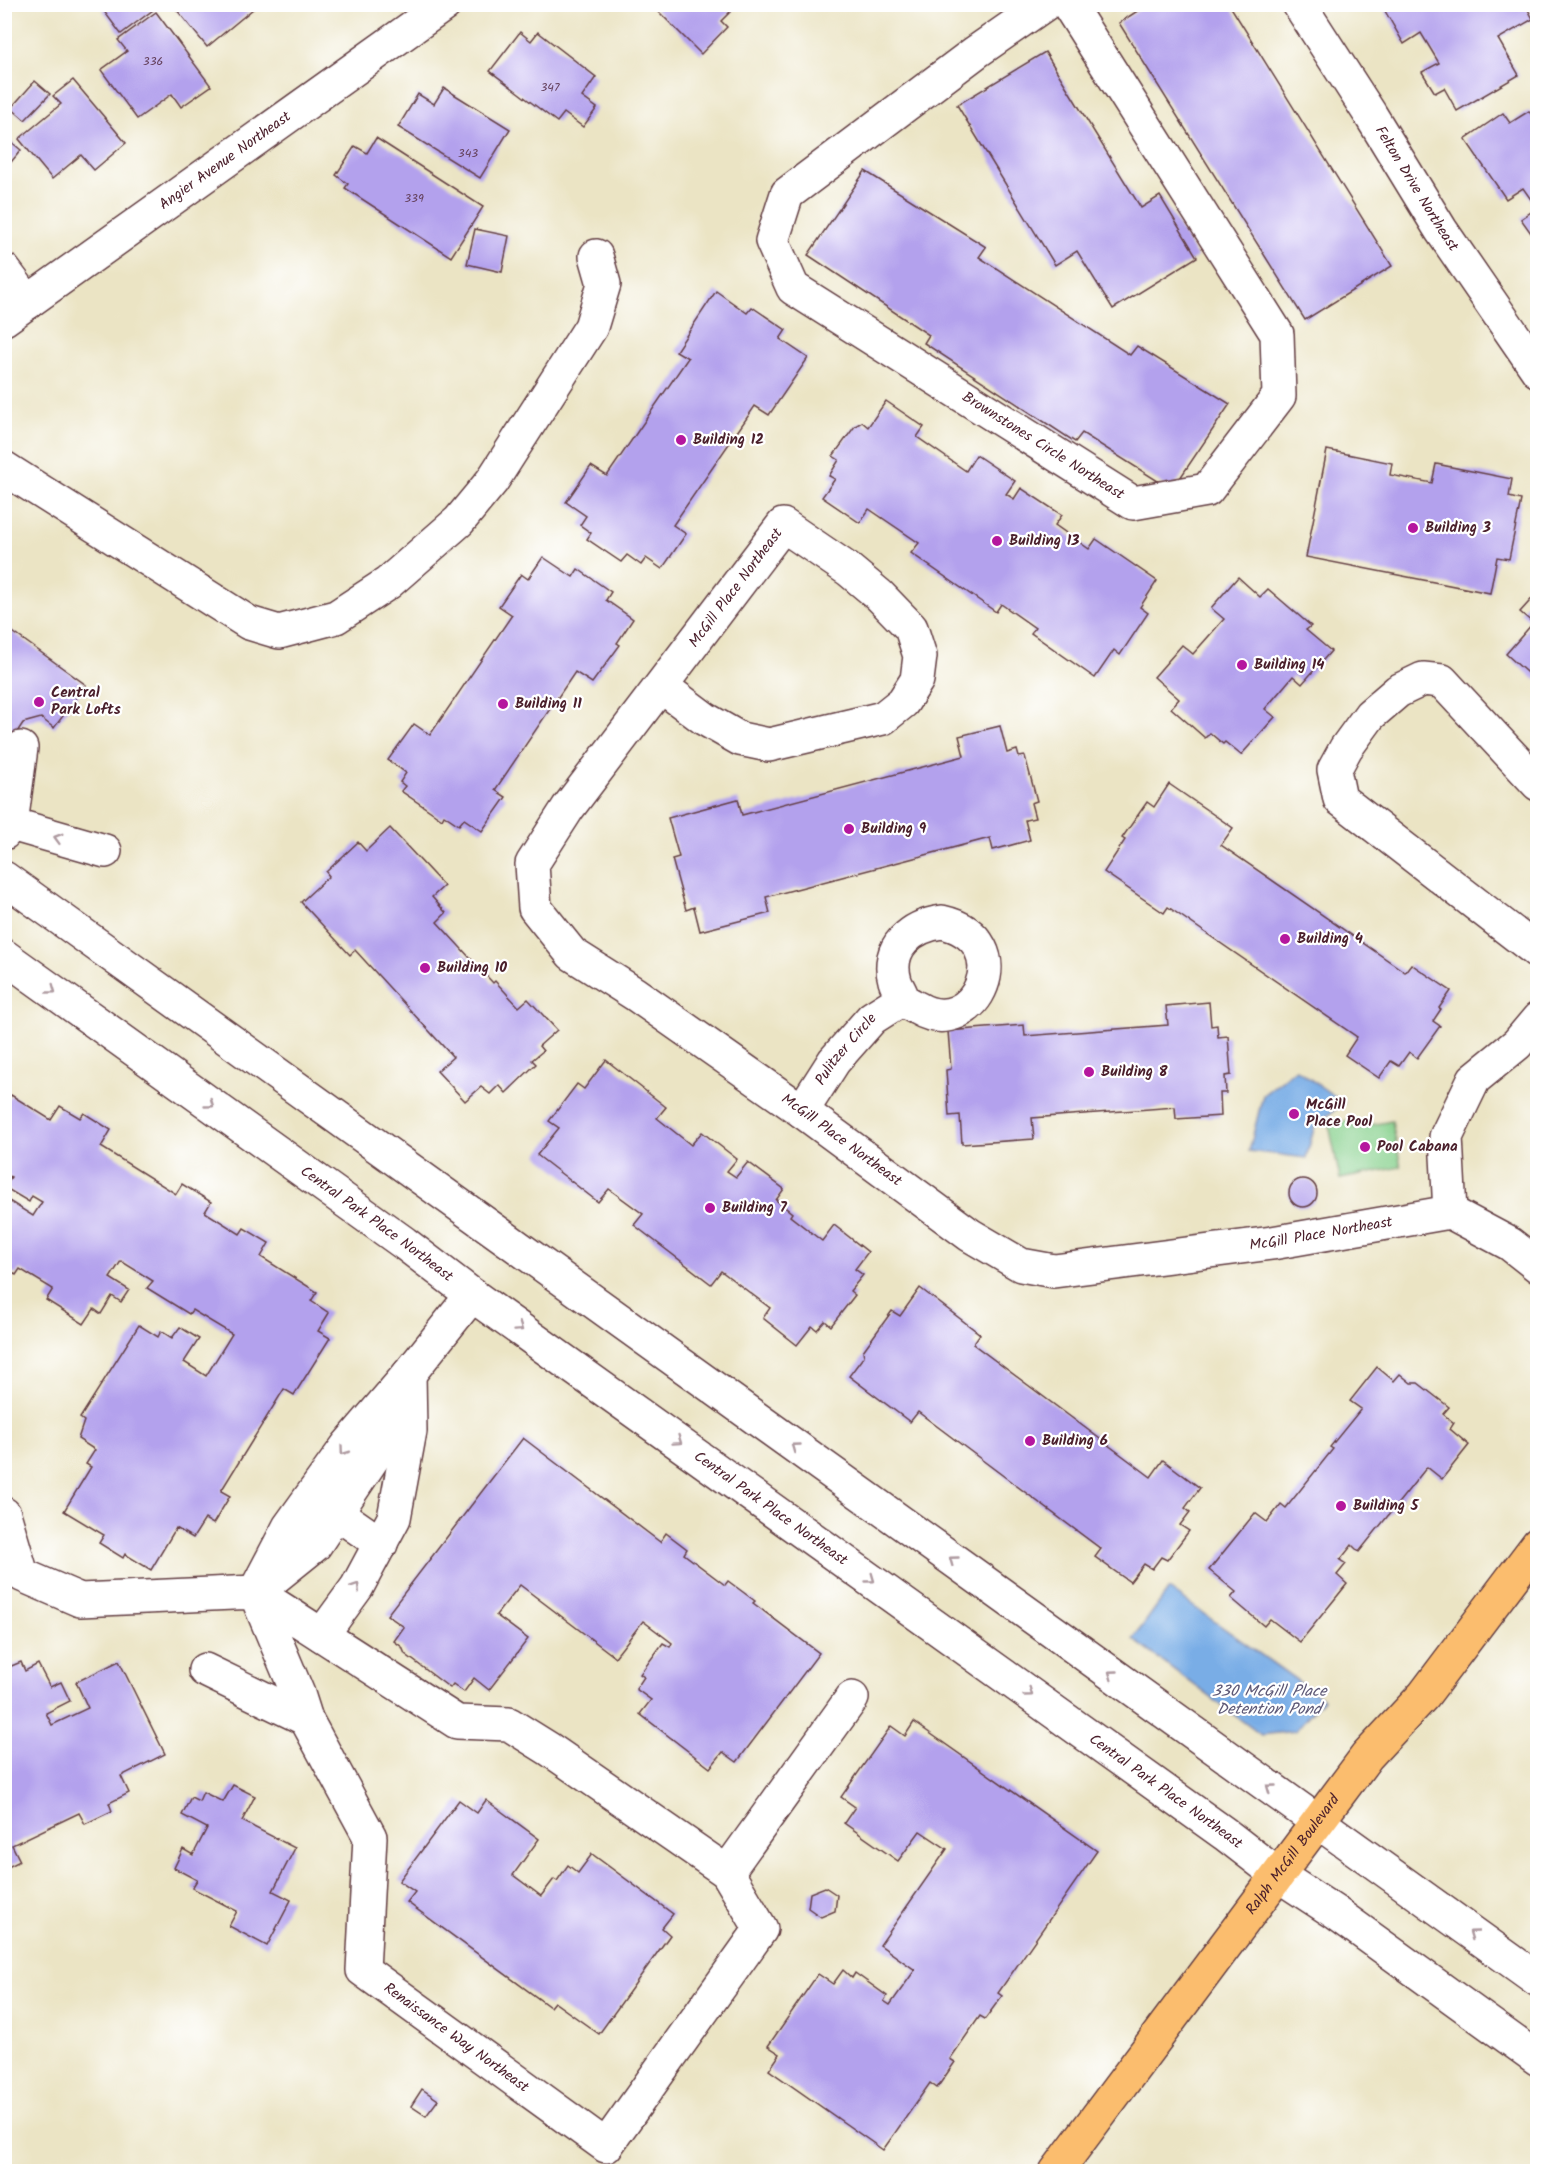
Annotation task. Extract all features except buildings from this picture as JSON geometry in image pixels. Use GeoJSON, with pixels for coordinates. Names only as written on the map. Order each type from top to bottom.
{"type":"FeatureCollection","features":[{"type":"Feature","properties":{"kind":"main road","name":"Ralph McGill Boulevard"},"geometry":{"type":"LineString","coordinates":[[1056,2172],[1367,1756],[1424,1695],[1538,1544]]}},
{"type":"Feature","properties":{"kind":"street","name":"Angier Avenue Northeast"},"geometry":{"type":"LineString","coordinates":[[16,310],[445,4]]}},
{"type":"Feature","properties":{"kind":"street","name":"Brownstones Circle Northeast"},"geometry":{"type":"LineString","coordinates":[[1045,4],[976,52],[787,194],[772,241],[793,288],[1133,503],[1207,490],[1279,396],[1277,334],[1068,4]]}},
{"type":"Feature","properties":{"kind":"street","name":"Felton Drive Northeast"},"geometry":{"type":"LineString","coordinates":[[1299,4],[1441,230],[1538,371]]}},
{"type":"Feature","properties":{"kind":"street"},"geometry":{"type":"LineString","coordinates":[[4,468],[249,623],[279,632],[336,617],[388,583],[459,521],[492,481],[591,327],[604,284],[596,256]]}},
{"type":"Feature","properties":{"kind":"street"},"geometry":{"type":"LineString","coordinates":[[4,270],[16,310]]}},
{"type":"Feature","properties":{"kind":"street","name":"McGill Place Northeast"},"geometry":{"type":"LineString","coordinates":[[661,686],[705,719],[740,739],[769,745],[883,718],[903,702],[917,680],[920,656],[911,628],[879,595],[849,570],[783,525],[568,808],[532,864],[535,908],[572,954],[635,994],[802,1111],[970,1235],[1021,1265],[1053,1271],[1272,1243],[1450,1212]]}},
{"type":"Feature","properties":{"kind":"street"},"geometry":{"type":"LineString","coordinates":[[1538,784],[1442,681],[1423,679],[1398,691],[1370,715],[1346,748],[1334,770],[1340,799],[1538,952]]}},
{"type":"Feature","properties":{"kind":"street"},"geometry":{"type":"LineString","coordinates":[[21,748],[8,829],[105,851]]}},
{"type":"Feature","properties":{"kind":"street"},"geometry":{"type":"LineString","coordinates":[[4,878],[1538,1980]]}},
{"type":"Feature","properties":{"kind":"street","name":"Central Park Place Northeast"},"geometry":{"type":"LineString","coordinates":[[4,956],[404,1243],[472,1295],[1167,1792],[1278,1875],[1336,1913],[1538,2059]]}},
{"type":"Feature","properties":{"kind":"street","name":"Pulitzer Circle"},"geometry":{"type":"LineString","coordinates":[[802,1111],[834,1061],[872,1018],[902,999]]}},
{"type":"Feature","properties":{"kind":"street"},"geometry":{"type":"LineString","coordinates":[[1538,1019],[1517,1044],[1474,1079],[1446,1137],[1450,1212],[1510,1244],[1538,1266]]}},
{"type":"Feature","properties":{"kind":"street"},"geometry":{"type":"LineString","coordinates":[[4,1514],[13,1580],[80,1600],[255,1592],[289,1527],[324,1504],[348,1444],[409,1374],[472,1295]]}},
{"type":"Feature","properties":{"kind":"street"},"geometry":{"type":"LineString","coordinates":[[322,1635],[357,1587],[394,1518],[410,1431],[409,1374]]}},
{"type":"Feature","properties":{"kind":"street"},"geometry":{"type":"LineString","coordinates":[[324,1504],[381,1544]]}},
{"type":"Feature","properties":{"kind":"street","name":"Renaissance Way Northeast"},"geometry":{"type":"LineString","coordinates":[[255,1592],[457,1722],[509,1724],[728,1872],[762,1929],[606,2146],[363,1970],[370,1837],[306,1719],[298,1694],[255,1592]]}},
{"type":"Feature","properties":{"kind":"street"},"geometry":{"type":"LineString","coordinates":[[205,1670],[306,1719]]}},
{"type":"Feature","properties":{"kind":"street"},"geometry":{"type":"LineString","coordinates":[[728,1872],[852,1698]]}},
{"type":"Feature","properties":{"kind":"green space","name":"Pool Cabana"},"geometry":{"type":"Polygon","coordinates":[[[1353,1119],[1355,1128],[1392,1121],[1401,1167],[1340,1179],[1329,1125],[1353,1119]]]}},
{"type":"Feature","properties":{"kind":"water","name":"McGill Place Pool"},"geometry":{"type":"Polygon","coordinates":[[[1296,1069],[1344,1103],[1315,1125],[1306,1158],[1249,1151],[1263,1095],[1296,1069]]]}},
{"type":"Feature","properties":{"kind":"water","name":"330 McGill Place Detention Pond"},"geometry":{"type":"Polygon","coordinates":[[[1169,1589],[1323,1699],[1295,1731],[1261,1735],[1133,1639],[1169,1589]]]}},
{"type":"Feature","properties":{"kind":"place","name":"Building 12"},"geometry":{"type":"Point","coordinates":[681,440]}},
{"type":"Feature","properties":{"kind":"place","name":"Building 3"},"geometry":{"type":"Point","coordinates":[1413,528]}},
{"type":"Feature","properties":{"kind":"place","name":"Building 13"},"geometry":{"type":"Point","coordinates":[997,541]}},
{"type":"Feature","properties":{"kind":"place","name":"Building 14"},"geometry":{"type":"Point","coordinates":[1242,665]}},
{"type":"Feature","properties":{"kind":"place","name":"Central Park Lofts"},"geometry":{"type":"Point","coordinates":[39,702]}},
{"type":"Feature","properties":{"kind":"place","name":"Building 11"},"geometry":{"type":"Point","coordinates":[503,704]}},
{"type":"Feature","properties":{"kind":"place","name":"Building 9"},"geometry":{"type":"Point","coordinates":[849,829]}},
{"type":"Feature","properties":{"kind":"place","name":"Building 4"},"geometry":{"type":"Point","coordinates":[1285,939]}},
{"type":"Feature","properties":{"kind":"place","name":"Building 10"},"geometry":{"type":"Point","coordinates":[425,968]}},
{"type":"Feature","properties":{"kind":"place","name":"Building 8"},"geometry":{"type":"Point","coordinates":[1089,1072]}},
{"type":"Feature","properties":{"kind":"place","name":"McGill Place Pool"},"geometry":{"type":"Point","coordinates":[1294,1114]}},
{"type":"Feature","properties":{"kind":"place","name":"Pool Cabana"},"geometry":{"type":"Point","coordinates":[1365,1147]}},
{"type":"Feature","properties":{"kind":"place","name":"Building 7"},"geometry":{"type":"Point","coordinates":[710,1208]}},
{"type":"Feature","properties":{"kind":"place","name":"Building 6"},"geometry":{"type":"Point","coordinates":[1030,1441]}},
{"type":"Feature","properties":{"kind":"place","name":"Building 5"},"geometry":{"type":"Point","coordinates":[1341,1506]}}]}
